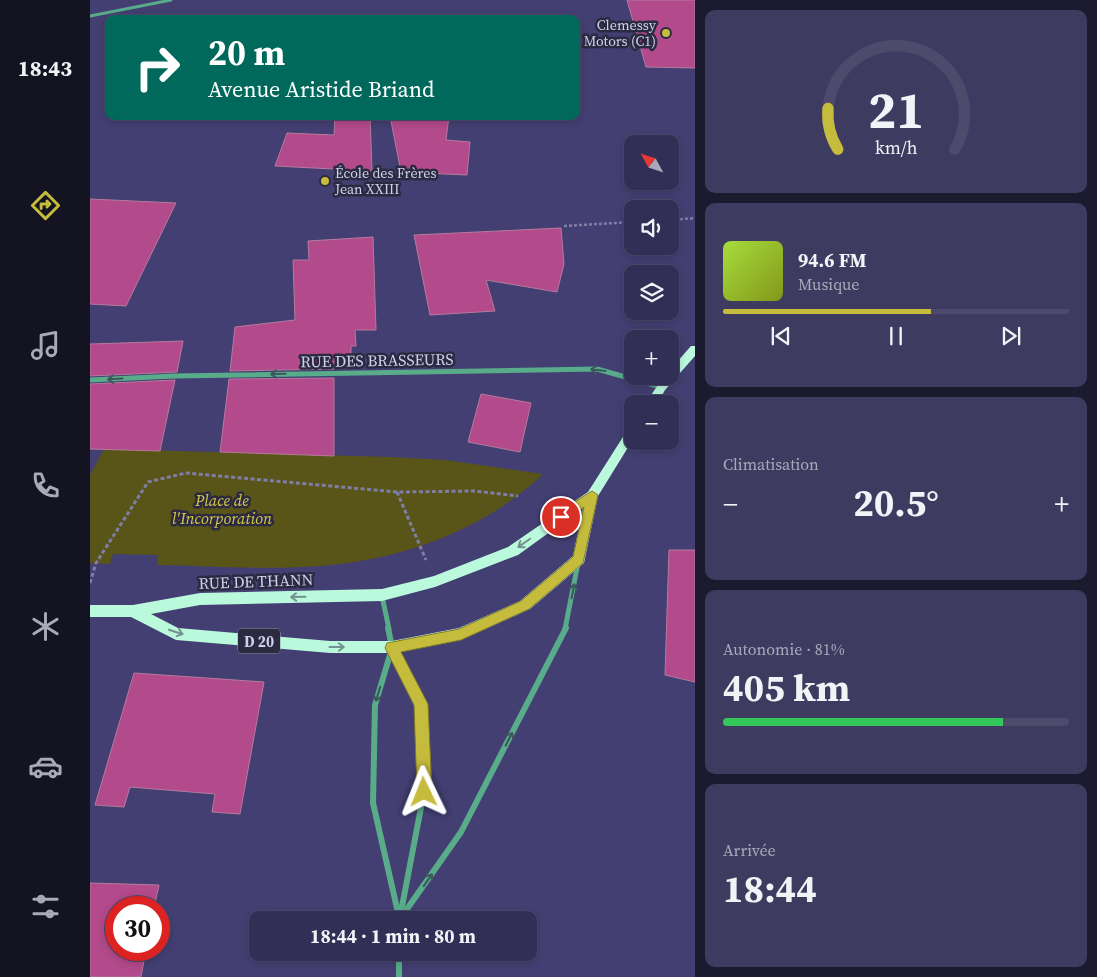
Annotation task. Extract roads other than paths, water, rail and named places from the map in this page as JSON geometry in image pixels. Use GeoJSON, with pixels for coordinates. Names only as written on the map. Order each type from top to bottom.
{"type":"FeatureCollection","features":[{"type":"Feature","properties":{"kind":"main road"},"geometry":{"type":"LineString","coordinates":[[657,395],[694,348]]}},
{"type":"Feature","properties":{"kind":"main road"},"geometry":{"type":"LineString","coordinates":[[579,559],[592,495],[624,445]]}},
{"type":"Feature","properties":{"kind":"main road","name":"RUE DE THANN"},"geometry":{"type":"LineString","coordinates":[[90,611],[133,611],[200,599],[382,595],[435,581],[513,551],[592,495]]}},
{"type":"Feature","properties":{"kind":"main road","name":"RUE DE THANN"},"geometry":{"type":"LineString","coordinates":[[133,611],[176,634],[330,647],[392,648],[461,634],[525,605],[579,559]]}},
{"type":"Feature","properties":{"kind":"street"},"geometry":{"type":"LineString","coordinates":[[90,16],[171,0]]}},
{"type":"Feature","properties":{"kind":"street","name":"RUE DES BRASSEURS"},"geometry":{"type":"LineString","coordinates":[[90,380],[183,376],[597,369],[662,387]]}},
{"type":"Feature","properties":{"kind":"street"},"geometry":{"type":"LineString","coordinates":[[406,911],[461,832],[566,627],[579,559]]}},
{"type":"Feature","properties":{"kind":"street"},"geometry":{"type":"LineString","coordinates":[[382,595],[392,648],[421,704],[424,792],[402,911]]}},
{"type":"Feature","properties":{"kind":"street"},"geometry":{"type":"LineString","coordinates":[[392,648],[375,705],[373,803],[398,911]]}},
{"type":"Feature","properties":{"kind":"street"},"geometry":{"type":"LineString","coordinates":[[399,961],[399,977]]}},
{"type":"Feature","properties":{"kind":"place","name":"Clemessy Motors (C1)"},"geometry":{"type":"Point","coordinates":[666,33]}},
{"type":"Feature","properties":{"kind":"place","name":"École des Frères Jean XXIII"},"geometry":{"type":"Point","coordinates":[325,181]}},
{"type":"Feature","properties":{"kind":"park label","name":"Place de l'Incorporation"},"geometry":{"type":"Point","coordinates":[222,509]}}]}
